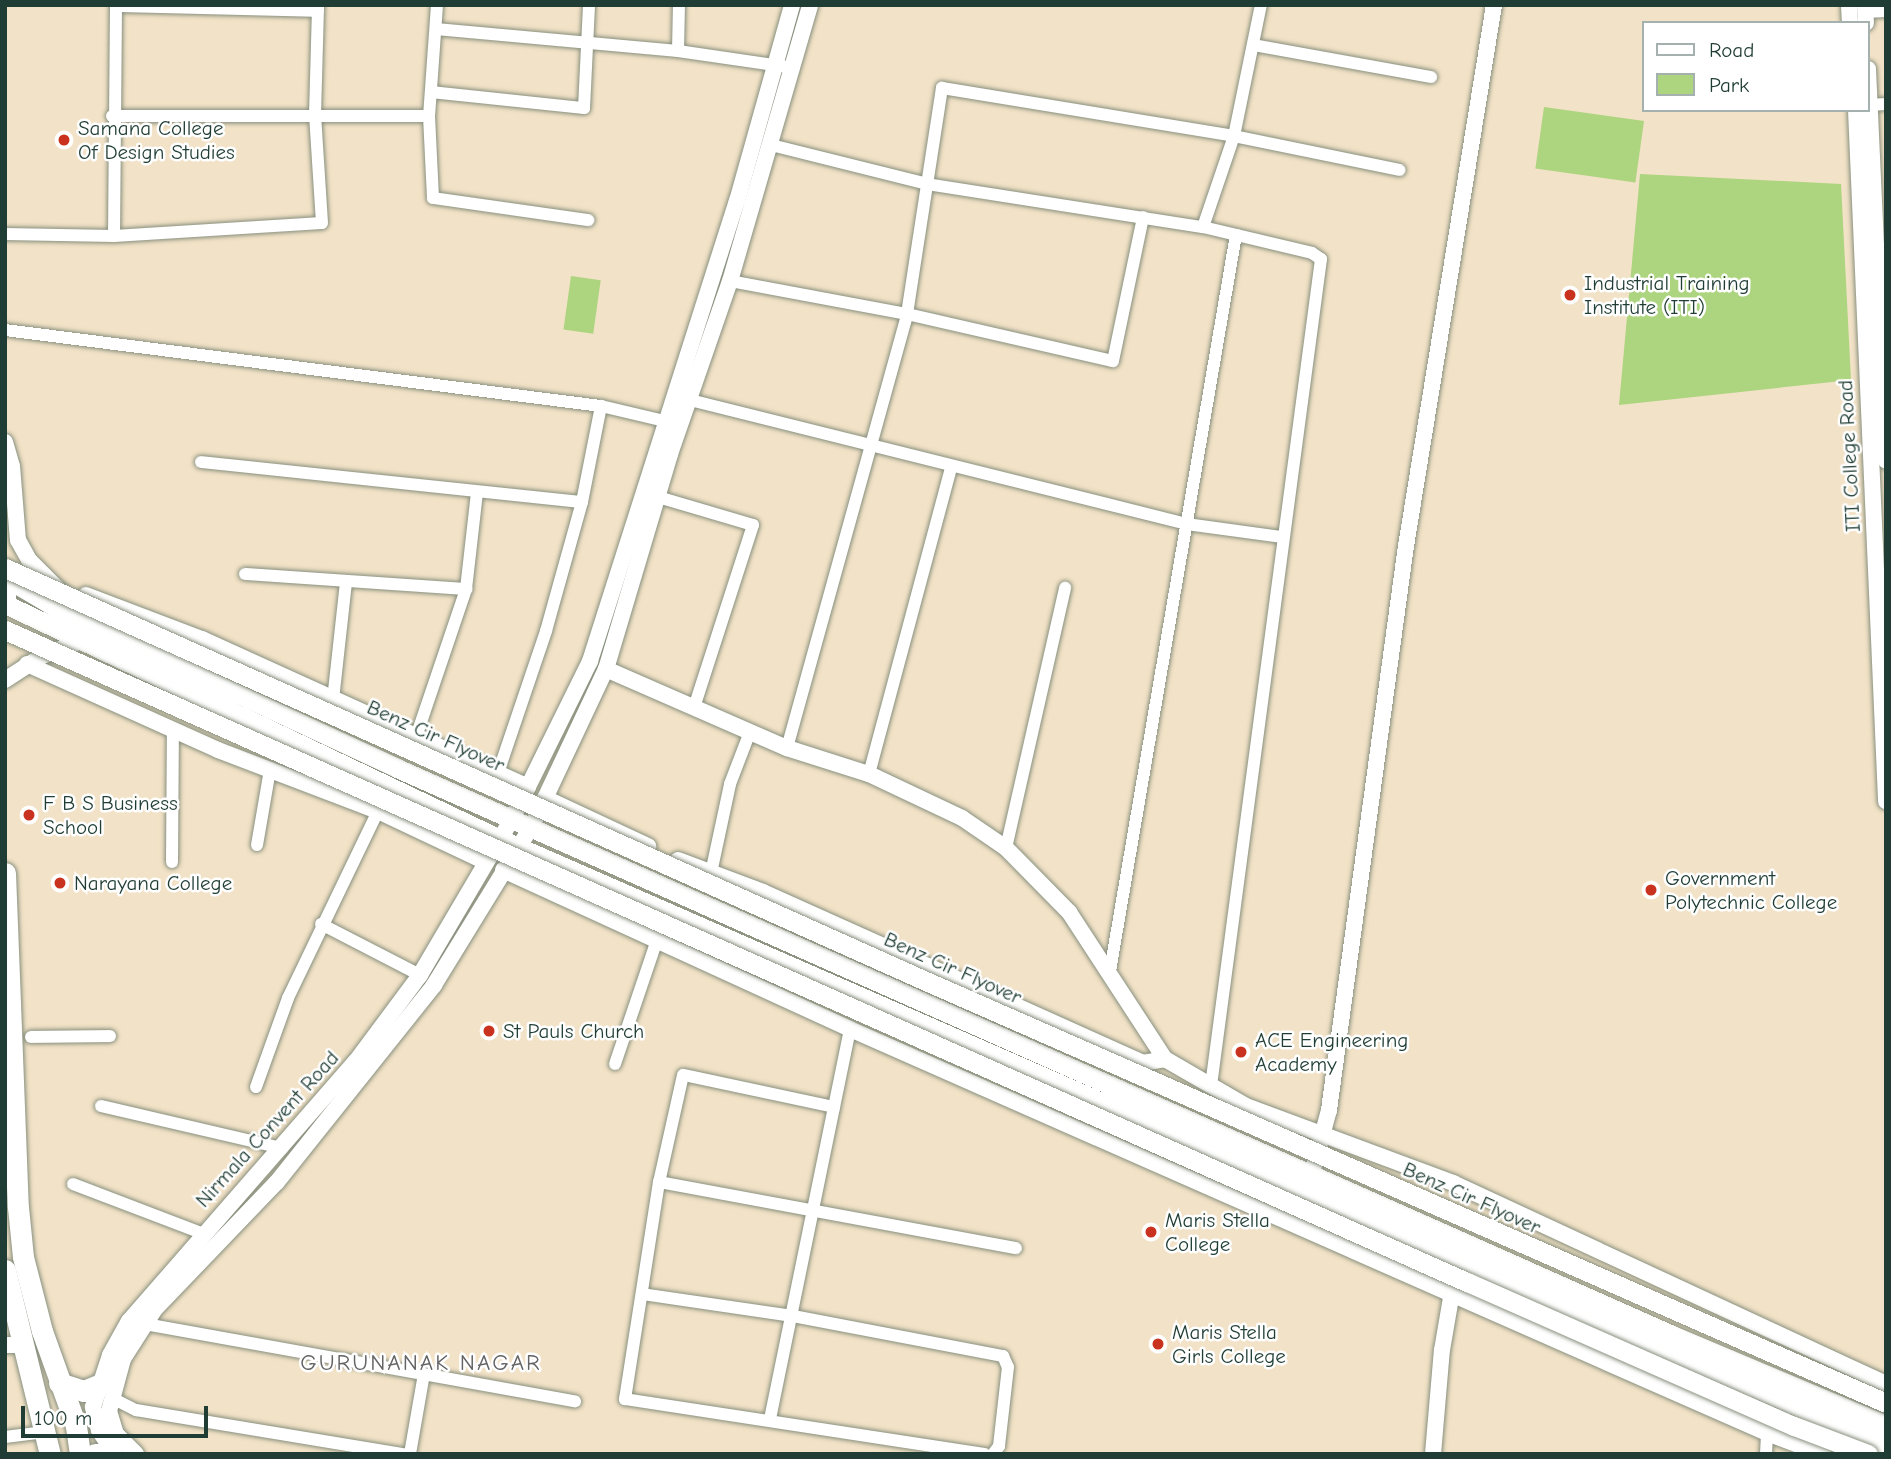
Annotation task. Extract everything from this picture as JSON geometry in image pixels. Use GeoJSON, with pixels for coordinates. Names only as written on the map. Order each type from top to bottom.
{"type":"FeatureCollection","features":[{"type":"Feature","properties":{"kind":"highway"},"geometry":{"type":"LineString","coordinates":[[5,602],[6,577]]}},
{"type":"Feature","properties":{"kind":"highway"},"geometry":{"type":"LineString","coordinates":[[5,873],[10,1142],[23,1257],[59,1383],[76,1426],[80,1454]]}},
{"type":"Feature","properties":{"kind":"highway"},"geometry":{"type":"LineString","coordinates":[[5,1270],[12,1336],[46,1432],[50,1454]]}},
{"type":"Feature","properties":{"kind":"highway"},"geometry":{"type":"LineString","coordinates":[[59,1383],[84,1391],[105,1391]]}},
{"type":"Feature","properties":{"kind":"highway"},"geometry":{"type":"LineString","coordinates":[[95,1454],[108,1454]]}},
{"type":"Feature","properties":{"kind":"main road","name":"Benz Cir Flyover"},"geometry":{"type":"LineString","coordinates":[[5,568],[905,972],[1886,1403]]}},
{"type":"Feature","properties":{"kind":"main road"},"geometry":{"type":"LineString","coordinates":[[6,577],[72,617],[513,817],[1886,1425]]}},
{"type":"Feature","properties":{"kind":"main road"},"geometry":{"type":"LineString","coordinates":[[5,602],[79,642],[500,839],[1458,1261],[1886,1445]]}},
{"type":"Feature","properties":{"kind":"main road"},"geometry":{"type":"LineString","coordinates":[[5,630],[1480,1288],[1794,1426],[1868,1454]]}},
{"type":"Feature","properties":{"kind":"street"},"geometry":{"type":"LineString","coordinates":[[437,5],[429,116],[433,198],[588,220]]}},
{"type":"Feature","properties":{"kind":"street"},"geometry":{"type":"LineString","coordinates":[[431,92],[584,108],[589,5]]}},
{"type":"Feature","properties":{"kind":"street"},"geometry":{"type":"LineString","coordinates":[[678,51],[679,5]]}},
{"type":"Feature","properties":{"kind":"street"},"geometry":{"type":"LineString","coordinates":[[787,65],[792,5]]}},
{"type":"Feature","properties":{"kind":"street"},"geometry":{"type":"LineString","coordinates":[[787,65],[810,5]]}},
{"type":"Feature","properties":{"kind":"street"},"geometry":{"type":"LineString","coordinates":[[1203,227],[1234,136],[1261,5]]}},
{"type":"Feature","properties":{"kind":"street"},"geometry":{"type":"LineString","coordinates":[[1312,1173],[1322,1137],[1406,546],[1494,5]]}},
{"type":"Feature","properties":{"kind":"street"},"geometry":{"type":"LineString","coordinates":[[5,234],[114,236],[323,223],[315,115],[318,8],[116,6],[112,116],[114,236]]}},
{"type":"Feature","properties":{"kind":"street"},"geometry":{"type":"LineString","coordinates":[[1866,13],[1886,11]]}},
{"type":"Feature","properties":{"kind":"street"},"geometry":{"type":"LineString","coordinates":[[436,29],[587,41],[787,65]]}},
{"type":"Feature","properties":{"kind":"street"},"geometry":{"type":"LineString","coordinates":[[1253,45],[1431,77]]}},
{"type":"Feature","properties":{"kind":"street","name":"Nirmala Convent Road"},"geometry":{"type":"LineString","coordinates":[[104,1422],[93,1407],[155,1309],[277,1182],[356,1087],[434,985],[503,870],[533,826],[606,669],[771,145],[787,65]]}},
{"type":"Feature","properties":{"kind":"street","name":"Nirmala Convent Road"},"geometry":{"type":"LineString","coordinates":[[105,1391],[128,1321],[201,1233],[282,1148],[421,975],[484,861],[513,817],[590,662],[664,422],[787,65]]}},
{"type":"Feature","properties":{"kind":"street"},"geometry":{"type":"LineString","coordinates":[[787,748],[907,314],[942,88],[1234,136],[1400,170]]}},
{"type":"Feature","properties":{"kind":"street","name":"ITI College Road"},"geometry":{"type":"LineString","coordinates":[[1870,106],[1880,217],[1886,461]]}},
{"type":"Feature","properties":{"kind":"street","name":"ITI College Road"},"geometry":{"type":"LineString","coordinates":[[1870,106],[1886,801]]}},
{"type":"Feature","properties":{"kind":"street"},"geometry":{"type":"LineString","coordinates":[[112,116],[429,116]]}},
{"type":"Feature","properties":{"kind":"street"},"geometry":{"type":"LineString","coordinates":[[771,145],[928,184],[1203,227],[1312,253],[1321,259],[1211,1086]]}},
{"type":"Feature","properties":{"kind":"street"},"geometry":{"type":"LineString","coordinates":[[730,281],[907,314],[1113,361],[1143,217]]}},
{"type":"Feature","properties":{"kind":"street"},"geometry":{"type":"LineString","coordinates":[[1110,971],[1236,235]]}},
{"type":"Feature","properties":{"kind":"street"},"geometry":{"type":"LineString","coordinates":[[5,330],[601,406],[681,424]]}},
{"type":"Feature","properties":{"kind":"street"},"geometry":{"type":"LineString","coordinates":[[690,400],[869,447],[1187,524],[1282,537]]}},
{"type":"Feature","properties":{"kind":"street"},"geometry":{"type":"LineString","coordinates":[[498,773],[517,727],[582,502],[601,406]]}},
{"type":"Feature","properties":{"kind":"street"},"geometry":{"type":"LineString","coordinates":[[5,442],[19,545],[29,560],[57,586],[72,617]]}},
{"type":"Feature","properties":{"kind":"street"},"geometry":{"type":"LineString","coordinates":[[201,462],[582,502]]}},
{"type":"Feature","properties":{"kind":"street"},"geometry":{"type":"LineString","coordinates":[[869,774],[951,467]]}},
{"type":"Feature","properties":{"kind":"street"},"geometry":{"type":"LineString","coordinates":[[417,734],[466,589],[477,493]]}},
{"type":"Feature","properties":{"kind":"street"},"geometry":{"type":"LineString","coordinates":[[658,498],[753,525],[694,708]]}},
{"type":"Feature","properties":{"kind":"street"},"geometry":{"type":"LineString","coordinates":[[245,574],[346,583],[466,589]]}},
{"type":"Feature","properties":{"kind":"street"},"geometry":{"type":"LineString","coordinates":[[333,700],[346,583]]}},
{"type":"Feature","properties":{"kind":"street"},"geometry":{"type":"LineString","coordinates":[[57,586],[202,639],[333,700],[417,734],[528,787]]}},
{"type":"Feature","properties":{"kind":"street"},"geometry":{"type":"LineString","coordinates":[[1006,848],[1065,588]]}},
{"type":"Feature","properties":{"kind":"street"},"geometry":{"type":"LineString","coordinates":[[5,680],[27,664],[79,642]]}},
{"type":"Feature","properties":{"kind":"street"},"geometry":{"type":"LineString","coordinates":[[27,664],[270,770],[379,811],[484,861]]}},
{"type":"Feature","properties":{"kind":"street"},"geometry":{"type":"LineString","coordinates":[[606,669],[787,748],[869,774],[962,818],[1006,848],[1069,912],[1165,1059],[1246,1106],[1322,1137],[1454,1183],[1886,1384]]}},
{"type":"Feature","properties":{"kind":"street"},"geometry":{"type":"LineString","coordinates":[[172,862],[173,729]]}},
{"type":"Feature","properties":{"kind":"street"},"geometry":{"type":"LineString","coordinates":[[711,873],[730,785],[750,732]]}},
{"type":"Feature","properties":{"kind":"street"},"geometry":{"type":"LineString","coordinates":[[257,845],[270,770]]}},
{"type":"Feature","properties":{"kind":"street"},"geometry":{"type":"LineString","coordinates":[[545,798],[1143,1063],[1165,1059]]}},
{"type":"Feature","properties":{"kind":"street"},"geometry":{"type":"LineString","coordinates":[[256,1087],[288,998],[321,924],[379,811]]}},
{"type":"Feature","properties":{"kind":"street"},"geometry":{"type":"LineString","coordinates":[[503,870],[850,1029],[1767,1433],[1823,1454]]}},
{"type":"Feature","properties":{"kind":"street"},"geometry":{"type":"LineString","coordinates":[[321,924],[421,975]]}},
{"type":"Feature","properties":{"kind":"street"},"geometry":{"type":"LineString","coordinates":[[615,1064],[657,940]]}},
{"type":"Feature","properties":{"kind":"street"},"geometry":{"type":"LineString","coordinates":[[770,1419],[850,1029]]}},
{"type":"Feature","properties":{"kind":"street"},"geometry":{"type":"LineString","coordinates":[[31,1037],[110,1036]]}},
{"type":"Feature","properties":{"kind":"street"},"geometry":{"type":"LineString","coordinates":[[834,1107],[683,1075],[659,1182],[625,1399],[770,1419],[985,1454]]}},
{"type":"Feature","properties":{"kind":"street"},"geometry":{"type":"LineString","coordinates":[[101,1106],[282,1148]]}},
{"type":"Feature","properties":{"kind":"street"},"geometry":{"type":"LineString","coordinates":[[659,1182],[1016,1248]]}},
{"type":"Feature","properties":{"kind":"street"},"geometry":{"type":"LineString","coordinates":[[73,1184],[201,1233]]}},
{"type":"Feature","properties":{"kind":"street"},"geometry":{"type":"LineString","coordinates":[[1433,1454],[1442,1350],[1458,1261]]}},
{"type":"Feature","properties":{"kind":"street"},"geometry":{"type":"LineString","coordinates":[[642,1294],[793,1316],[1003,1356],[1007,1367],[999,1446],[993,1454]]}},
{"type":"Feature","properties":{"kind":"street"},"geometry":{"type":"LineString","coordinates":[[145,1324],[575,1401]]}},
{"type":"Feature","properties":{"kind":"street"},"geometry":{"type":"LineString","coordinates":[[410,1454],[424,1374]]}},
{"type":"Feature","properties":{"kind":"street"},"geometry":{"type":"LineString","coordinates":[[105,1391],[136,1410],[403,1454]]}},
{"type":"Feature","properties":{"kind":"street"},"geometry":{"type":"LineString","coordinates":[[104,1422],[115,1454]]}},
{"type":"Feature","properties":{"kind":"street"},"geometry":{"type":"LineString","coordinates":[[104,1422],[135,1454]]}},
{"type":"Feature","properties":{"kind":"street"},"geometry":{"type":"LineString","coordinates":[[5,1437],[46,1432]]}},
{"type":"Feature","properties":{"kind":"street"},"geometry":{"type":"LineString","coordinates":[[1766,1454],[1767,1433]]}},
{"type":"Feature","properties":{"kind":"green space"},"geometry":{"type":"Polygon","coordinates":[[[1544,107],[1644,121],[1635,182],[1535,168],[1544,107]]]}},
{"type":"Feature","properties":{"kind":"green space"},"geometry":{"type":"Polygon","coordinates":[[[1640,174],[1841,184],[1851,380],[1619,405],[1640,174]]]}},
{"type":"Feature","properties":{"kind":"green space"},"geometry":{"type":"Polygon","coordinates":[[[571,276],[601,280],[593,334],[563,329],[571,276]]]}},
{"type":"Feature","properties":{"kind":"place","name":"Samana College Of Design Studies"},"geometry":{"type":"Point","coordinates":[64,140]}},
{"type":"Feature","properties":{"kind":"place","name":"Industrial Training Institute (ITI)"},"geometry":{"type":"Point","coordinates":[1570,295]}},
{"type":"Feature","properties":{"kind":"place","name":"F B S Business School"},"geometry":{"type":"Point","coordinates":[29,815]}},
{"type":"Feature","properties":{"kind":"place","name":"Narayana College"},"geometry":{"type":"Point","coordinates":[60,883]}},
{"type":"Feature","properties":{"kind":"place","name":"Government Polytechnic College"},"geometry":{"type":"Point","coordinates":[1651,890]}},
{"type":"Feature","properties":{"kind":"place","name":"St Pauls Church"},"geometry":{"type":"Point","coordinates":[489,1031]}},
{"type":"Feature","properties":{"kind":"place","name":"ACE Engineering Academy"},"geometry":{"type":"Point","coordinates":[1241,1052]}},
{"type":"Feature","properties":{"kind":"place","name":"Maris Stella College"},"geometry":{"type":"Point","coordinates":[1151,1232]}},
{"type":"Feature","properties":{"kind":"place","name":"Maris Stella Girls College"},"geometry":{"type":"Point","coordinates":[1158,1344]}},
{"type":"Feature","properties":{"kind":"district","name":"GURUNANAK NAGAR"},"geometry":{"type":"Point","coordinates":[421,1363]}}]}
